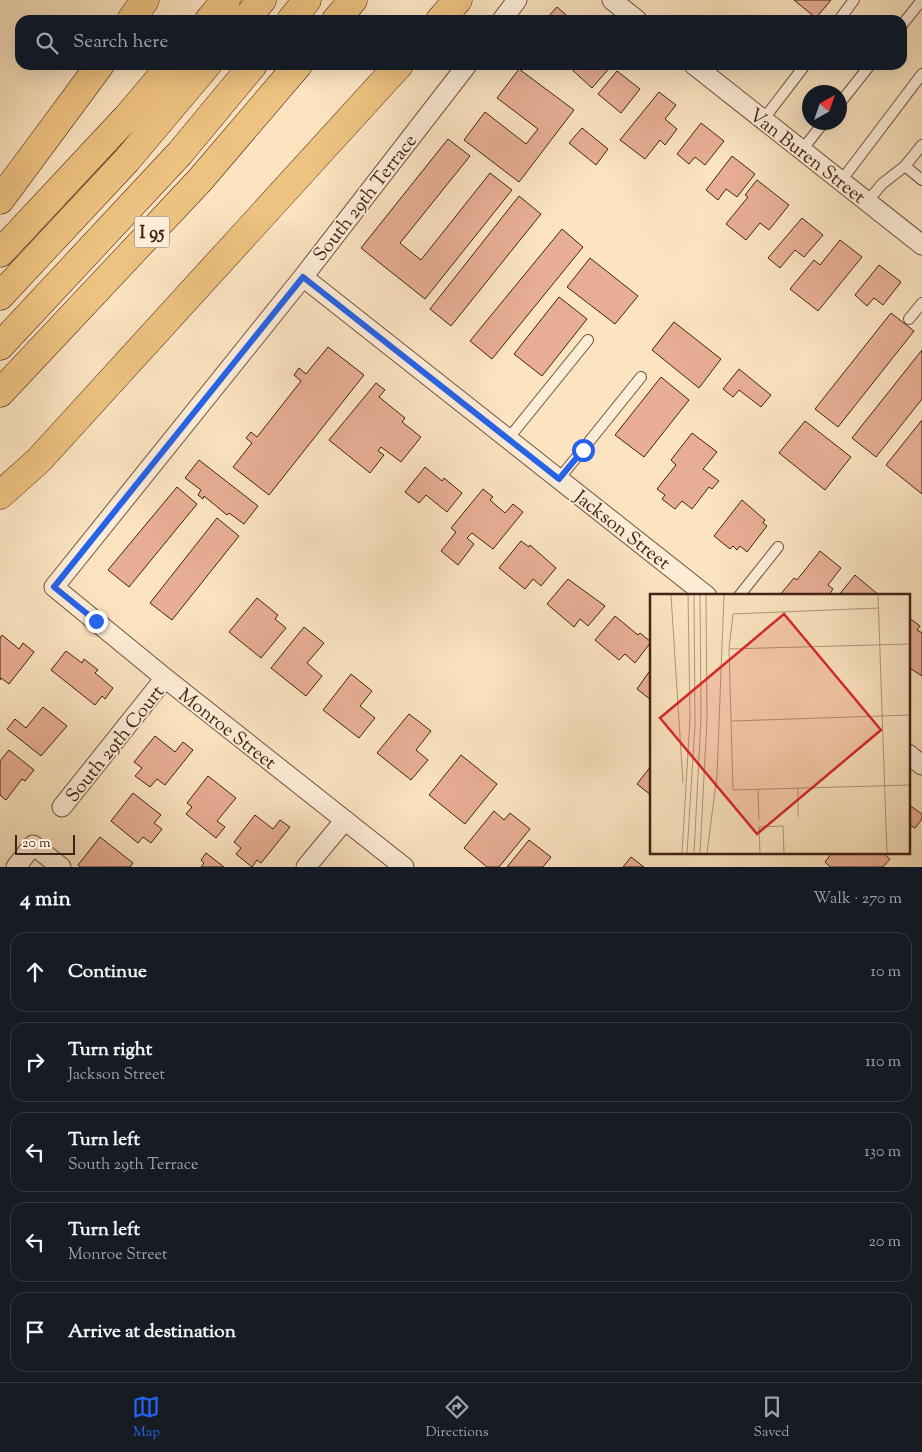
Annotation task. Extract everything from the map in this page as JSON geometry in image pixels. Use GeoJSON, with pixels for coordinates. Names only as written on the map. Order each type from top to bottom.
{"type":"FeatureCollection","features":[{"type":"Feature","properties":{"kind":"highway"},"geometry":{"type":"LineString","coordinates":[[134,15],[145,0]]}},
{"type":"Feature","properties":{"kind":"highway"},"geometry":{"type":"LineString","coordinates":[[213,15],[226,0]]}},
{"type":"Feature","properties":{"kind":"highway"},"geometry":{"type":"LineString","coordinates":[[249,15],[262,0]]}},
{"type":"Feature","properties":{"kind":"highway"},"geometry":{"type":"LineString","coordinates":[[295,15],[307,0]]}},
{"type":"Feature","properties":{"kind":"highway"},"geometry":{"type":"LineString","coordinates":[[340,15],[353,0]]}},
{"type":"Feature","properties":{"kind":"highway"},"geometry":{"type":"LineString","coordinates":[[444,15],[458,0]]}},
{"type":"Feature","properties":{"kind":"highway"},"geometry":{"type":"LineString","coordinates":[[0,200],[96,70]]}},
{"type":"Feature","properties":{"kind":"highway"},"geometry":{"type":"LineString","coordinates":[[0,254],[127,117],[167,70]]}},
{"type":"Feature","properties":{"kind":"highway"},"geometry":{"type":"LineString","coordinates":[[0,296],[127,160],[203,70]]}},
{"type":"Feature","properties":{"kind":"highway"},"geometry":{"type":"LineString","coordinates":[[0,346],[180,153],[249,70]]}},
{"type":"Feature","properties":{"kind":"highway","name":"I 95"},"geometry":{"type":"LineString","coordinates":[[0,393],[200,180],[294,70]]}},
{"type":"Feature","properties":{"kind":"highway"},"geometry":{"type":"LineString","coordinates":[[0,495],[39,460],[394,70]]}},
{"type":"Feature","properties":{"kind":"street"},"geometry":{"type":"LineString","coordinates":[[506,15],[517,0]]}},
{"type":"Feature","properties":{"kind":"street"},"geometry":{"type":"LineString","coordinates":[[612,0],[631,15]]}},
{"type":"Feature","properties":{"kind":"street","name":"South 29th Terrace"},"geometry":{"type":"LineString","coordinates":[[54,587],[303,277],[463,70]]}},
{"type":"Feature","properties":{"kind":"street","name":"Van Buren Street"},"geometry":{"type":"LineString","coordinates":[[700,70],[922,245]]}},
{"type":"Feature","properties":{"kind":"street","name":"Jackson Street"},"geometry":{"type":"LineString","coordinates":[[303,277],[704,594]]}},
{"type":"Feature","properties":{"kind":"street","name":"Monroe Street"},"geometry":{"type":"LineString","coordinates":[[54,587],[165,678],[404,867]]}},
{"type":"Feature","properties":{"kind":"street","name":"South 29th Court"},"geometry":{"type":"LineString","coordinates":[[62,807],[165,678]]}},
{"type":"Feature","properties":{"kind":"street"},"geometry":{"type":"LineString","coordinates":[[910,756],[922,765]]}},
{"type":"Feature","properties":{"kind":"street"},"geometry":{"type":"LineString","coordinates":[[306,867],[345,820]]}},
{"type":"Feature","properties":{"kind":"street"},"geometry":{"type":"LineString","coordinates":[[16,867],[33,845],[61,867]]}},
{"type":"Feature","properties":{"kind":"lane"},"geometry":{"type":"LineString","coordinates":[[843,15],[854,0]]}},
{"type":"Feature","properties":{"kind":"lane"},"geometry":{"type":"LineString","coordinates":[[907,19],[922,0]]}},
{"type":"Feature","properties":{"kind":"lane"},"geometry":{"type":"LineString","coordinates":[[764,120],[801,70]]}},
{"type":"Feature","properties":{"kind":"lane"},"geometry":{"type":"LineString","coordinates":[[847,94],[866,70]]}},
{"type":"Feature","properties":{"kind":"lane"},"geometry":{"type":"LineString","coordinates":[[841,181],[922,74]]}},
{"type":"Feature","properties":{"kind":"lane"},"geometry":{"type":"LineString","coordinates":[[802,150],[818,130]]}},
{"type":"Feature","properties":{"kind":"lane"},"geometry":{"type":"LineString","coordinates":[[867,202],[882,184],[905,166],[922,145]]}},
{"type":"Feature","properties":{"kind":"lane"},"geometry":{"type":"LineString","coordinates":[[905,166],[922,180]]}},
{"type":"Feature","properties":{"kind":"lane"},"geometry":{"type":"LineString","coordinates":[[909,319],[922,303]]}},
{"type":"Feature","properties":{"kind":"lane"},"geometry":{"type":"LineString","coordinates":[[508,439],[588,340]]}},
{"type":"Feature","properties":{"kind":"lane"},"geometry":{"type":"LineString","coordinates":[[559,479],[641,377]]}},
{"type":"Feature","properties":{"kind":"lane"},"geometry":{"type":"LineString","coordinates":[[741,594],[778,547]]}},
{"type":"Feature","properties":{"kind":"building"},"geometry":{"type":"Polygon","coordinates":[[[794,0],[831,0],[818,15],[812,15],[794,0]]]}},
{"type":"Feature","properties":{"kind":"building"},"geometry":{"type":"Polygon","coordinates":[[[557,7],[566,15],[550,15],[557,7]]]}},
{"type":"Feature","properties":{"kind":"building"},"geometry":{"type":"Polygon","coordinates":[[[518,70],[520,70],[574,110],[519,182],[464,140],[485,112],[526,144],[538,129],[497,98],[518,70]]]}},
{"type":"Feature","properties":{"kind":"building"},"geometry":{"type":"Polygon","coordinates":[[[572,70],[608,70],[592,88],[572,70]]]}},
{"type":"Feature","properties":{"kind":"building"},"geometry":{"type":"Polygon","coordinates":[[[617,71],[640,89],[621,113],[598,94],[617,71]]]}},
{"type":"Feature","properties":{"kind":"building"},"geometry":{"type":"Polygon","coordinates":[[[659,92],[676,105],[665,119],[677,129],[665,145],[660,140],[645,159],[620,140],[659,92]]]}},
{"type":"Feature","properties":{"kind":"building"},"geometry":{"type":"Polygon","coordinates":[[[701,123],[724,141],[705,165],[695,157],[689,164],[677,154],[701,123]]]}},
{"type":"Feature","properties":{"kind":"building"},"geometry":{"type":"Polygon","coordinates":[[[582,128],[608,149],[596,165],[569,143],[582,128]]]}},
{"type":"Feature","properties":{"kind":"building"},"geometry":{"type":"Polygon","coordinates":[[[448,139],[470,156],[400,243],[421,260],[490,173],[512,190],[425,299],[361,248],[448,139]]]}},
{"type":"Feature","properties":{"kind":"building"},"geometry":{"type":"Polygon","coordinates":[[[732,156],[755,174],[737,197],[726,189],[718,200],[706,190],[732,156]]]}},
{"type":"Feature","properties":{"kind":"building"},"geometry":{"type":"Polygon","coordinates":[[[757,180],[789,205],[769,230],[760,223],[746,240],[726,224],[748,197],[745,195],[757,180]]]}},
{"type":"Feature","properties":{"kind":"building"},"geometry":{"type":"Polygon","coordinates":[[[519,196],[541,214],[451,326],[430,309],[519,196]]]}},
{"type":"Feature","properties":{"kind":"building"},"geometry":{"type":"Polygon","coordinates":[[[802,218],[823,235],[804,257],[795,250],[780,268],[768,258],[802,218]]]}},
{"type":"Feature","properties":{"kind":"building"},"geometry":{"type":"Polygon","coordinates":[[[562,229],[583,247],[492,359],[470,341],[562,229]]]}},
{"type":"Feature","properties":{"kind":"building"},"geometry":{"type":"Polygon","coordinates":[[[840,240],[862,257],[818,311],[790,289],[814,260],[820,265],[840,240]]]}},
{"type":"Feature","properties":{"kind":"building"},"geometry":{"type":"Polygon","coordinates":[[[590,258],[638,296],[615,324],[567,287],[590,258]]]}},
{"type":"Feature","properties":{"kind":"building"},"geometry":{"type":"Polygon","coordinates":[[[879,265],[901,282],[883,305],[874,298],[867,306],[855,295],[879,265]]]}},
{"type":"Feature","properties":{"kind":"building"},"geometry":{"type":"Polygon","coordinates":[[[559,297],[587,319],[542,376],[514,354],[559,297]]]}},
{"type":"Feature","properties":{"kind":"building"},"geometry":{"type":"Polygon","coordinates":[[[891,313],[914,331],[838,427],[815,409],[891,313]]]}},
{"type":"Feature","properties":{"kind":"building"},"geometry":{"type":"Polygon","coordinates":[[[674,322],[721,359],[699,388],[652,350],[674,322]]]}},
{"type":"Feature","properties":{"kind":"building"},"geometry":{"type":"Polygon","coordinates":[[[328,347],[364,375],[269,495],[233,467],[252,443],[246,438],[251,432],[257,437],[301,381],[294,375],[299,368],[306,374],[328,347]]]}},
{"type":"Feature","properties":{"kind":"building"},"geometry":{"type":"Polygon","coordinates":[[[922,350],[922,399],[876,457],[852,438],[922,350]]]}},
{"type":"Feature","properties":{"kind":"building"},"geometry":{"type":"Polygon","coordinates":[[[739,369],[771,395],[761,407],[739,390],[733,397],[723,389],[739,369]]]}},
{"type":"Feature","properties":{"kind":"building"},"geometry":{"type":"Polygon","coordinates":[[[661,377],[689,400],[644,457],[615,435],[661,377]]]}},
{"type":"Feature","properties":{"kind":"building"},"geometry":{"type":"Polygon","coordinates":[[[376,383],[385,390],[379,397],[405,418],[402,422],[421,437],[401,462],[381,447],[378,451],[384,455],[370,473],[329,440],[376,383]]]}},
{"type":"Feature","properties":{"kind":"building"},"geometry":{"type":"Polygon","coordinates":[[[922,420],[922,494],[886,465],[922,420]]]}},
{"type":"Feature","properties":{"kind":"building"},"geometry":{"type":"Polygon","coordinates":[[[805,421],[851,457],[825,490],[779,453],[805,421]]]}},
{"type":"Feature","properties":{"kind":"building"},"geometry":{"type":"Polygon","coordinates":[[[692,433],[717,452],[703,469],[719,481],[712,489],[709,487],[692,509],[682,501],[675,509],[662,499],[665,495],[657,489],[676,465],[671,460],[692,433]]]}},
{"type":"Feature","properties":{"kind":"building"},"geometry":{"type":"Polygon","coordinates":[[[199,460],[258,506],[244,524],[229,513],[227,515],[204,496],[203,499],[198,495],[201,490],[185,478],[199,460]]]}},
{"type":"Feature","properties":{"kind":"building"},"geometry":{"type":"Polygon","coordinates":[[[425,467],[442,481],[444,478],[462,493],[447,512],[426,495],[419,503],[405,492],[425,467]]]}},
{"type":"Feature","properties":{"kind":"building"},"geometry":{"type":"Polygon","coordinates":[[[177,487],[197,504],[129,587],[108,570],[177,487]]]}},
{"type":"Feature","properties":{"kind":"building"},"geometry":{"type":"Polygon","coordinates":[[[483,489],[493,497],[490,500],[505,513],[513,504],[523,512],[493,549],[472,533],[467,538],[474,544],[458,565],[441,551],[456,532],[451,528],[483,489]]]}},
{"type":"Feature","properties":{"kind":"building"},"geometry":{"type":"Polygon","coordinates":[[[742,500],[765,520],[763,523],[767,526],[747,552],[740,546],[737,550],[733,546],[730,549],[714,536],[742,500]]]}},
{"type":"Feature","properties":{"kind":"building"},"geometry":{"type":"Polygon","coordinates":[[[217,518],[239,536],[172,620],[150,603],[217,518]]]}},
{"type":"Feature","properties":{"kind":"building"},"geometry":{"type":"Polygon","coordinates":[[[521,541],[529,547],[530,545],[556,568],[541,586],[533,579],[525,589],[499,568],[521,541]]]}},
{"type":"Feature","properties":{"kind":"building"},"geometry":{"type":"Polygon","coordinates":[[[820,551],[841,568],[828,585],[833,589],[829,594],[781,594],[794,578],[797,580],[820,551]]]}},
{"type":"Feature","properties":{"kind":"building"},"geometry":{"type":"Polygon","coordinates":[[[855,575],[878,594],[840,594],[855,575]]]}},
{"type":"Feature","properties":{"kind":"building"},"geometry":{"type":"Polygon","coordinates":[[[568,579],[605,606],[588,626],[580,619],[574,627],[547,604],[568,579]]]}},
{"type":"Feature","properties":{"kind":"building"},"geometry":{"type":"Polygon","coordinates":[[[257,598],[278,615],[275,619],[286,628],[261,658],[229,632],[257,598]]]}},
{"type":"Feature","properties":{"kind":"building"},"geometry":{"type":"Polygon","coordinates":[[[615,616],[638,635],[640,633],[650,643],[635,663],[625,654],[619,660],[595,640],[615,616]]]}},
{"type":"Feature","properties":{"kind":"building"},"geometry":{"type":"Polygon","coordinates":[[[910,618],[920,626],[917,630],[922,633],[922,676],[910,668],[910,618]]]}},
{"type":"Feature","properties":{"kind":"building"},"geometry":{"type":"Polygon","coordinates":[[[304,627],[324,643],[307,663],[322,676],[306,696],[271,668],[304,627]]]}},
{"type":"Feature","properties":{"kind":"building"},"geometry":{"type":"Polygon","coordinates":[[[2,635],[19,649],[23,643],[34,652],[9,684],[1,678],[0,680],[0,638],[2,635]]]}},
{"type":"Feature","properties":{"kind":"building"},"geometry":{"type":"Polygon","coordinates":[[[66,651],[82,663],[84,659],[98,670],[95,673],[113,688],[105,699],[102,696],[95,705],[51,670],[66,651]]]}},
{"type":"Feature","properties":{"kind":"building"},"geometry":{"type":"Polygon","coordinates":[[[650,670],[650,699],[637,689],[650,670]]]}},
{"type":"Feature","properties":{"kind":"building"},"geometry":{"type":"Polygon","coordinates":[[[351,674],[372,691],[360,706],[375,718],[359,738],[323,710],[351,674]]]}},
{"type":"Feature","properties":{"kind":"building"},"geometry":{"type":"Polygon","coordinates":[[[43,707],[67,726],[41,756],[7,729],[15,719],[26,728],[43,707]]]}},
{"type":"Feature","properties":{"kind":"building"},"geometry":{"type":"Polygon","coordinates":[[[409,714],[431,731],[416,750],[428,760],[411,780],[377,753],[409,714]]]}},
{"type":"Feature","properties":{"kind":"building"},"geometry":{"type":"Polygon","coordinates":[[[155,736],[175,752],[183,742],[193,750],[165,785],[157,779],[150,787],[135,776],[142,768],[134,762],[155,736]]]}},
{"type":"Feature","properties":{"kind":"building"},"geometry":{"type":"Polygon","coordinates":[[[9,750],[34,770],[25,781],[22,779],[6,800],[0,795],[0,761],[9,750]]]}},
{"type":"Feature","properties":{"kind":"building"},"geometry":{"type":"Polygon","coordinates":[[[461,755],[497,784],[465,824],[429,795],[461,755]]]}},
{"type":"Feature","properties":{"kind":"building"},"geometry":{"type":"Polygon","coordinates":[[[650,767],[650,794],[637,784],[650,767]]]}},
{"type":"Feature","properties":{"kind":"building"},"geometry":{"type":"Polygon","coordinates":[[[208,776],[236,798],[217,821],[225,827],[216,838],[186,814],[192,807],[187,803],[208,776]]]}},
{"type":"Feature","properties":{"kind":"building"},"geometry":{"type":"Polygon","coordinates":[[[133,793],[161,815],[154,823],[162,829],[151,843],[143,837],[138,843],[111,821],[133,793]]]}},
{"type":"Feature","properties":{"kind":"building"},"geometry":{"type":"Polygon","coordinates":[[[910,805],[922,814],[922,819],[915,828],[910,825],[910,805]]]}},
{"type":"Feature","properties":{"kind":"building"},"geometry":{"type":"Polygon","coordinates":[[[494,811],[504,820],[510,813],[530,829],[499,867],[487,867],[464,848],[494,811]]]}},
{"type":"Feature","properties":{"kind":"building"},"geometry":{"type":"Polygon","coordinates":[[[255,815],[273,829],[280,820],[290,827],[261,863],[257,860],[252,867],[236,854],[241,848],[234,842],[255,815]]]}},
{"type":"Feature","properties":{"kind":"building"},"geometry":{"type":"Polygon","coordinates":[[[100,837],[133,863],[130,867],[80,867],[78,865],[100,837]]]}},
{"type":"Feature","properties":{"kind":"building"},"geometry":{"type":"Polygon","coordinates":[[[529,840],[551,857],[543,867],[507,867],[529,840]]]}},
{"type":"Feature","properties":{"kind":"building"},"geometry":{"type":"Polygon","coordinates":[[[206,853],[224,867],[201,867],[204,863],[201,860],[206,853]]]}},
{"type":"Feature","properties":{"kind":"building"},"geometry":{"type":"Polygon","coordinates":[[[831,854],[884,854],[890,859],[883,867],[830,867],[825,862],[831,854]]]}},
{"type":"Feature","properties":{"kind":"building"},"geometry":{"type":"Polygon","coordinates":[[[631,857],[644,867],[623,867],[631,857]]]}},
{"type":"Feature","properties":{"kind":"route"},"geometry":{"type":"LineString","coordinates":[[96,621],[54,587],[303,277],[559,479],[583,450]]}}]}
